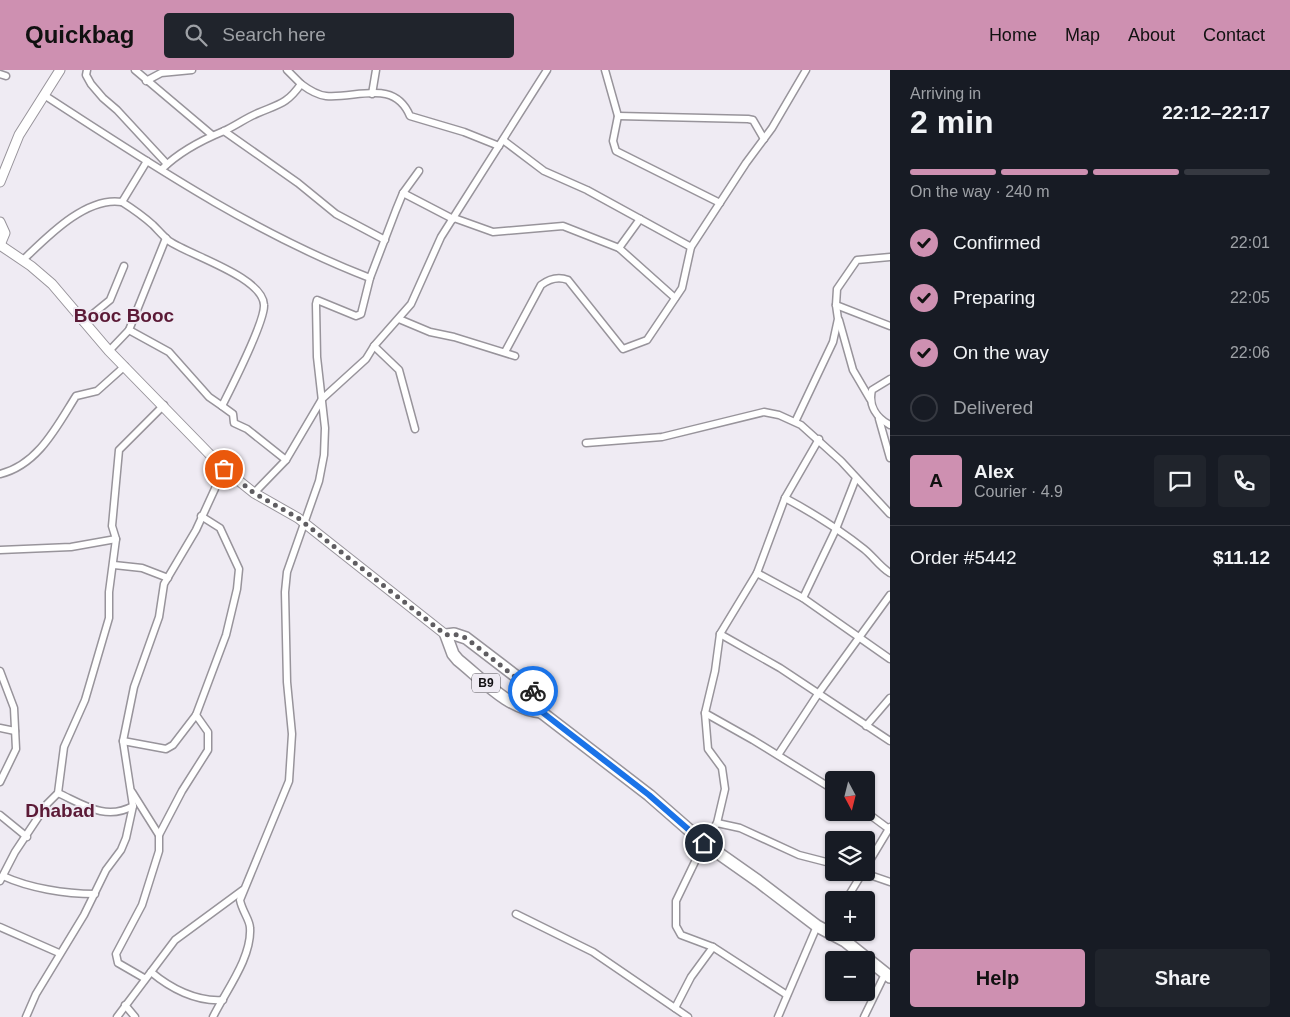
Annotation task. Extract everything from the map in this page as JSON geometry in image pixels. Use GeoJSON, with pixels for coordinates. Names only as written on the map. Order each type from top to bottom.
{"type":"FeatureCollection","features":[{"type":"Feature","properties":{"kind":"highway","name":"B9"},"geometry":{"type":"LineString","coordinates":[[542,712],[528,711],[514,706],[458,660],[453,654],[446,635],[454,634],[466,638],[530,688],[542,712],[649,795],[704,843],[822,929],[845,941],[888,975]]}},
{"type":"Feature","properties":{"kind":"main road"},"geometry":{"type":"LineString","coordinates":[[0,182],[19,135],[60,70]]}},
{"type":"Feature","properties":{"kind":"main road"},"geometry":{"type":"LineString","coordinates":[[0,222],[5,233],[0,245],[23,260],[52,284],[109,351],[164,405],[186,431],[224,469],[254,493],[306,524],[446,635]]}},
{"type":"Feature","properties":{"kind":"street"},"geometry":{"type":"LineString","coordinates":[[87,70],[86,75],[91,84],[117,110],[165,167],[210,201],[329,262],[370,278]]}},
{"type":"Feature","properties":{"kind":"street"},"geometry":{"type":"LineString","coordinates":[[135,70],[212,135]]}},
{"type":"Feature","properties":{"kind":"street"},"geometry":{"type":"LineString","coordinates":[[146,81],[153,76],[169,71],[192,70]]}},
{"type":"Feature","properties":{"kind":"street"},"geometry":{"type":"LineString","coordinates":[[287,70],[301,84],[324,96],[360,92],[393,97],[405,104],[410,116],[464,132],[499,146]]}},
{"type":"Feature","properties":{"kind":"street"},"geometry":{"type":"LineString","coordinates":[[372,94],[376,70]]}},
{"type":"Feature","properties":{"kind":"street"},"geometry":{"type":"LineString","coordinates":[[254,493],[286,460],[322,399],[353,372],[411,304],[441,238],[547,70]]}},
{"type":"Feature","properties":{"kind":"street"},"geometry":{"type":"LineString","coordinates":[[605,70],[618,116],[614,141],[616,151],[720,203]]}},
{"type":"Feature","properties":{"kind":"street"},"geometry":{"type":"LineString","coordinates":[[505,352],[542,285],[547,281],[563,278],[568,280],[623,349],[646,340],[682,288],[691,247],[764,139],[806,70]]}},
{"type":"Feature","properties":{"kind":"street"},"geometry":{"type":"LineString","coordinates":[[165,167],[212,135],[224,131],[258,112],[282,105],[301,84]]}},
{"type":"Feature","properties":{"kind":"street"},"geometry":{"type":"LineString","coordinates":[[44,96],[147,161],[165,167]]}},
{"type":"Feature","properties":{"kind":"street"},"geometry":{"type":"LineString","coordinates":[[618,116],[748,118],[753,120],[764,139]]}},
{"type":"Feature","properties":{"kind":"street"},"geometry":{"type":"LineString","coordinates":[[224,131],[298,183],[336,214],[385,240]]}},
{"type":"Feature","properties":{"kind":"street"},"geometry":{"type":"LineString","coordinates":[[503,140],[544,171],[691,247]]}},
{"type":"Feature","properties":{"kind":"street"},"geometry":{"type":"LineString","coordinates":[[122,202],[147,161]]}},
{"type":"Feature","properties":{"kind":"street"},"geometry":{"type":"LineString","coordinates":[[213,1017],[236,978],[244,958],[250,929],[242,912],[240,900],[289,781],[292,734],[286,682],[285,592],[287,572],[306,524],[319,481],[324,455],[322,399],[317,357],[317,300],[333,309],[359,316],[363,311],[370,278],[403,193],[419,171]]}},
{"type":"Feature","properties":{"kind":"street"},"geometry":{"type":"LineString","coordinates":[[403,193],[454,219],[493,232],[563,226],[620,248],[675,298]]}},
{"type":"Feature","properties":{"kind":"street"},"geometry":{"type":"LineString","coordinates":[[23,260],[50,234],[87,208],[102,201],[122,202],[146,219],[166,238],[237,276],[257,290],[264,302],[264,307],[258,326],[222,406]]}},
{"type":"Feature","properties":{"kind":"street"},"geometry":{"type":"LineString","coordinates":[[620,248],[640,219]]}},
{"type":"Feature","properties":{"kind":"street"},"geometry":{"type":"LineString","coordinates":[[109,351],[129,330],[166,238]]}},
{"type":"Feature","properties":{"kind":"street"},"geometry":{"type":"LineString","coordinates":[[890,256],[857,260],[836,289],[838,319],[853,370],[879,419],[888,442],[890,458]]}},
{"type":"Feature","properties":{"kind":"street"},"geometry":{"type":"LineString","coordinates":[[83,322],[110,300],[124,266]]}},
{"type":"Feature","properties":{"kind":"street"},"geometry":{"type":"LineString","coordinates":[[836,305],[890,326]]}},
{"type":"Feature","properties":{"kind":"street"},"geometry":{"type":"LineString","coordinates":[[399,319],[430,332],[515,356]]}},
{"type":"Feature","properties":{"kind":"street"},"geometry":{"type":"LineString","coordinates":[[796,420],[833,342],[838,319]]}},
{"type":"Feature","properties":{"kind":"street"},"geometry":{"type":"LineString","coordinates":[[129,330],[169,352],[209,397],[232,414],[234,423],[248,429],[286,460]]}},
{"type":"Feature","properties":{"kind":"street"},"geometry":{"type":"LineString","coordinates":[[374,346],[398,370],[415,429]]}},
{"type":"Feature","properties":{"kind":"street"},"geometry":{"type":"LineString","coordinates":[[0,474],[20,464],[40,450],[76,396],[97,391],[125,366]]}},
{"type":"Feature","properties":{"kind":"street"},"geometry":{"type":"LineString","coordinates":[[870,399],[872,390],[890,379]]}},
{"type":"Feature","properties":{"kind":"street"},"geometry":{"type":"LineString","coordinates":[[95,894],[66,892],[1,878],[15,852],[27,837],[47,804],[58,793],[64,747],[85,700],[109,618],[109,592],[116,539],[112,526],[119,450],[164,405]]}},
{"type":"Feature","properties":{"kind":"street"},"geometry":{"type":"LineString","coordinates":[[586,443],[662,437],[764,412],[796,420],[819,439],[890,514]]}},
{"type":"Feature","properties":{"kind":"street"},"geometry":{"type":"LineString","coordinates":[[879,419],[890,425]]}},
{"type":"Feature","properties":{"kind":"street"},"geometry":{"type":"LineString","coordinates":[[787,995],[713,947],[681,935],[676,926],[676,901],[704,843],[717,823],[725,789],[722,768],[708,749],[705,712],[715,672],[720,634],[757,573],[785,498],[819,439]]}},
{"type":"Feature","properties":{"kind":"street"},"geometry":{"type":"LineString","coordinates":[[26,1017],[59,953],[95,894],[106,870],[121,850],[133,806],[123,741],[134,687],[159,617],[164,584],[196,530],[224,469]]}},
{"type":"Feature","properties":{"kind":"street"},"geometry":{"type":"LineString","coordinates":[[803,598],[836,529],[856,478]]}},
{"type":"Feature","properties":{"kind":"street"},"geometry":{"type":"LineString","coordinates":[[785,498],[866,550],[881,567],[890,572]]}},
{"type":"Feature","properties":{"kind":"street"},"geometry":{"type":"LineString","coordinates":[[123,741],[170,747],[196,715],[226,635],[237,589],[239,570],[220,528],[201,516]]}},
{"type":"Feature","properties":{"kind":"street"},"geometry":{"type":"LineString","coordinates":[[0,550],[71,548],[116,539]]}},
{"type":"Feature","properties":{"kind":"street"},"geometry":{"type":"LineString","coordinates":[[114,565],[142,568],[168,578]]}},
{"type":"Feature","properties":{"kind":"street"},"geometry":{"type":"LineString","coordinates":[[757,573],[803,598],[890,659]]}},
{"type":"Feature","properties":{"kind":"street"},"geometry":{"type":"LineString","coordinates":[[778,755],[818,694],[890,595]]}},
{"type":"Feature","properties":{"kind":"street"},"geometry":{"type":"LineString","coordinates":[[720,634],[780,668],[890,741]]}},
{"type":"Feature","properties":{"kind":"street"},"geometry":{"type":"LineString","coordinates":[[0,671],[14,708],[16,749],[0,782]]}},
{"type":"Feature","properties":{"kind":"street"},"geometry":{"type":"LineString","coordinates":[[866,726],[890,698]]}},
{"type":"Feature","properties":{"kind":"street"},"geometry":{"type":"LineString","coordinates":[[705,712],[825,784]]}},
{"type":"Feature","properties":{"kind":"street"},"geometry":{"type":"LineString","coordinates":[[144,978],[118,963],[116,954],[142,905],[159,851],[159,835],[182,791],[208,750],[208,732],[196,715]]}},
{"type":"Feature","properties":{"kind":"street"},"geometry":{"type":"LineString","coordinates":[[0,728],[15,731]]}},
{"type":"Feature","properties":{"kind":"street"},"geometry":{"type":"LineString","coordinates":[[130,789],[159,835]]}},
{"type":"Feature","properties":{"kind":"street"},"geometry":{"type":"LineString","coordinates":[[58,793],[83,804],[88,809],[98,812],[123,812],[133,806]]}},
{"type":"Feature","properties":{"kind":"street"},"geometry":{"type":"LineString","coordinates":[[0,815],[27,837]]}},
{"type":"Feature","properties":{"kind":"street"},"geometry":{"type":"LineString","coordinates":[[875,818],[890,828],[875,852]]}},
{"type":"Feature","properties":{"kind":"street"},"geometry":{"type":"LineString","coordinates":[[717,823],[740,828],[799,855],[825,862]]}},
{"type":"Feature","properties":{"kind":"street"},"geometry":{"type":"LineString","coordinates":[[875,877],[890,882]]}},
{"type":"Feature","properties":{"kind":"street"},"geometry":{"type":"LineString","coordinates":[[117,1017],[144,978],[175,940],[244,889]]}},
{"type":"Feature","properties":{"kind":"street"},"geometry":{"type":"LineString","coordinates":[[516,914],[593,952],[688,1017]]}},
{"type":"Feature","properties":{"kind":"street"},"geometry":{"type":"LineString","coordinates":[[0,927],[59,953]]}},
{"type":"Feature","properties":{"kind":"street"},"geometry":{"type":"LineString","coordinates":[[778,1017],[787,995],[822,929],[825,927]]}},
{"type":"Feature","properties":{"kind":"street"},"geometry":{"type":"LineString","coordinates":[[675,1008],[691,976],[713,947]]}},
{"type":"Feature","properties":{"kind":"street"},"geometry":{"type":"LineString","coordinates":[[150,972],[172,987],[192,996],[212,1001],[223,1000]]}},
{"type":"Feature","properties":{"kind":"street"},"geometry":{"type":"LineString","coordinates":[[864,1017],[888,975]]}},
{"type":"Feature","properties":{"kind":"street"},"geometry":{"type":"LineString","coordinates":[[125,1006],[136,1017]]}},
{"type":"Feature","properties":{"kind":"way so far"},"geometry":{"type":"LineString","coordinates":[[224,469],[254,493],[298,518],[446,635],[454,634],[466,638],[533,691]]}},
{"type":"Feature","properties":{"kind":"district","name":"Booc Booc"},"geometry":{"type":"Point","coordinates":[124,315]}},
{"type":"Feature","properties":{"kind":"district","name":"Dhabad"},"geometry":{"type":"Point","coordinates":[60,810]}},
{"type":"Feature","properties":{"kind":"route"},"geometry":{"type":"LineString","coordinates":[[533,691],[542,712],[649,795],[704,843]]}}]}
